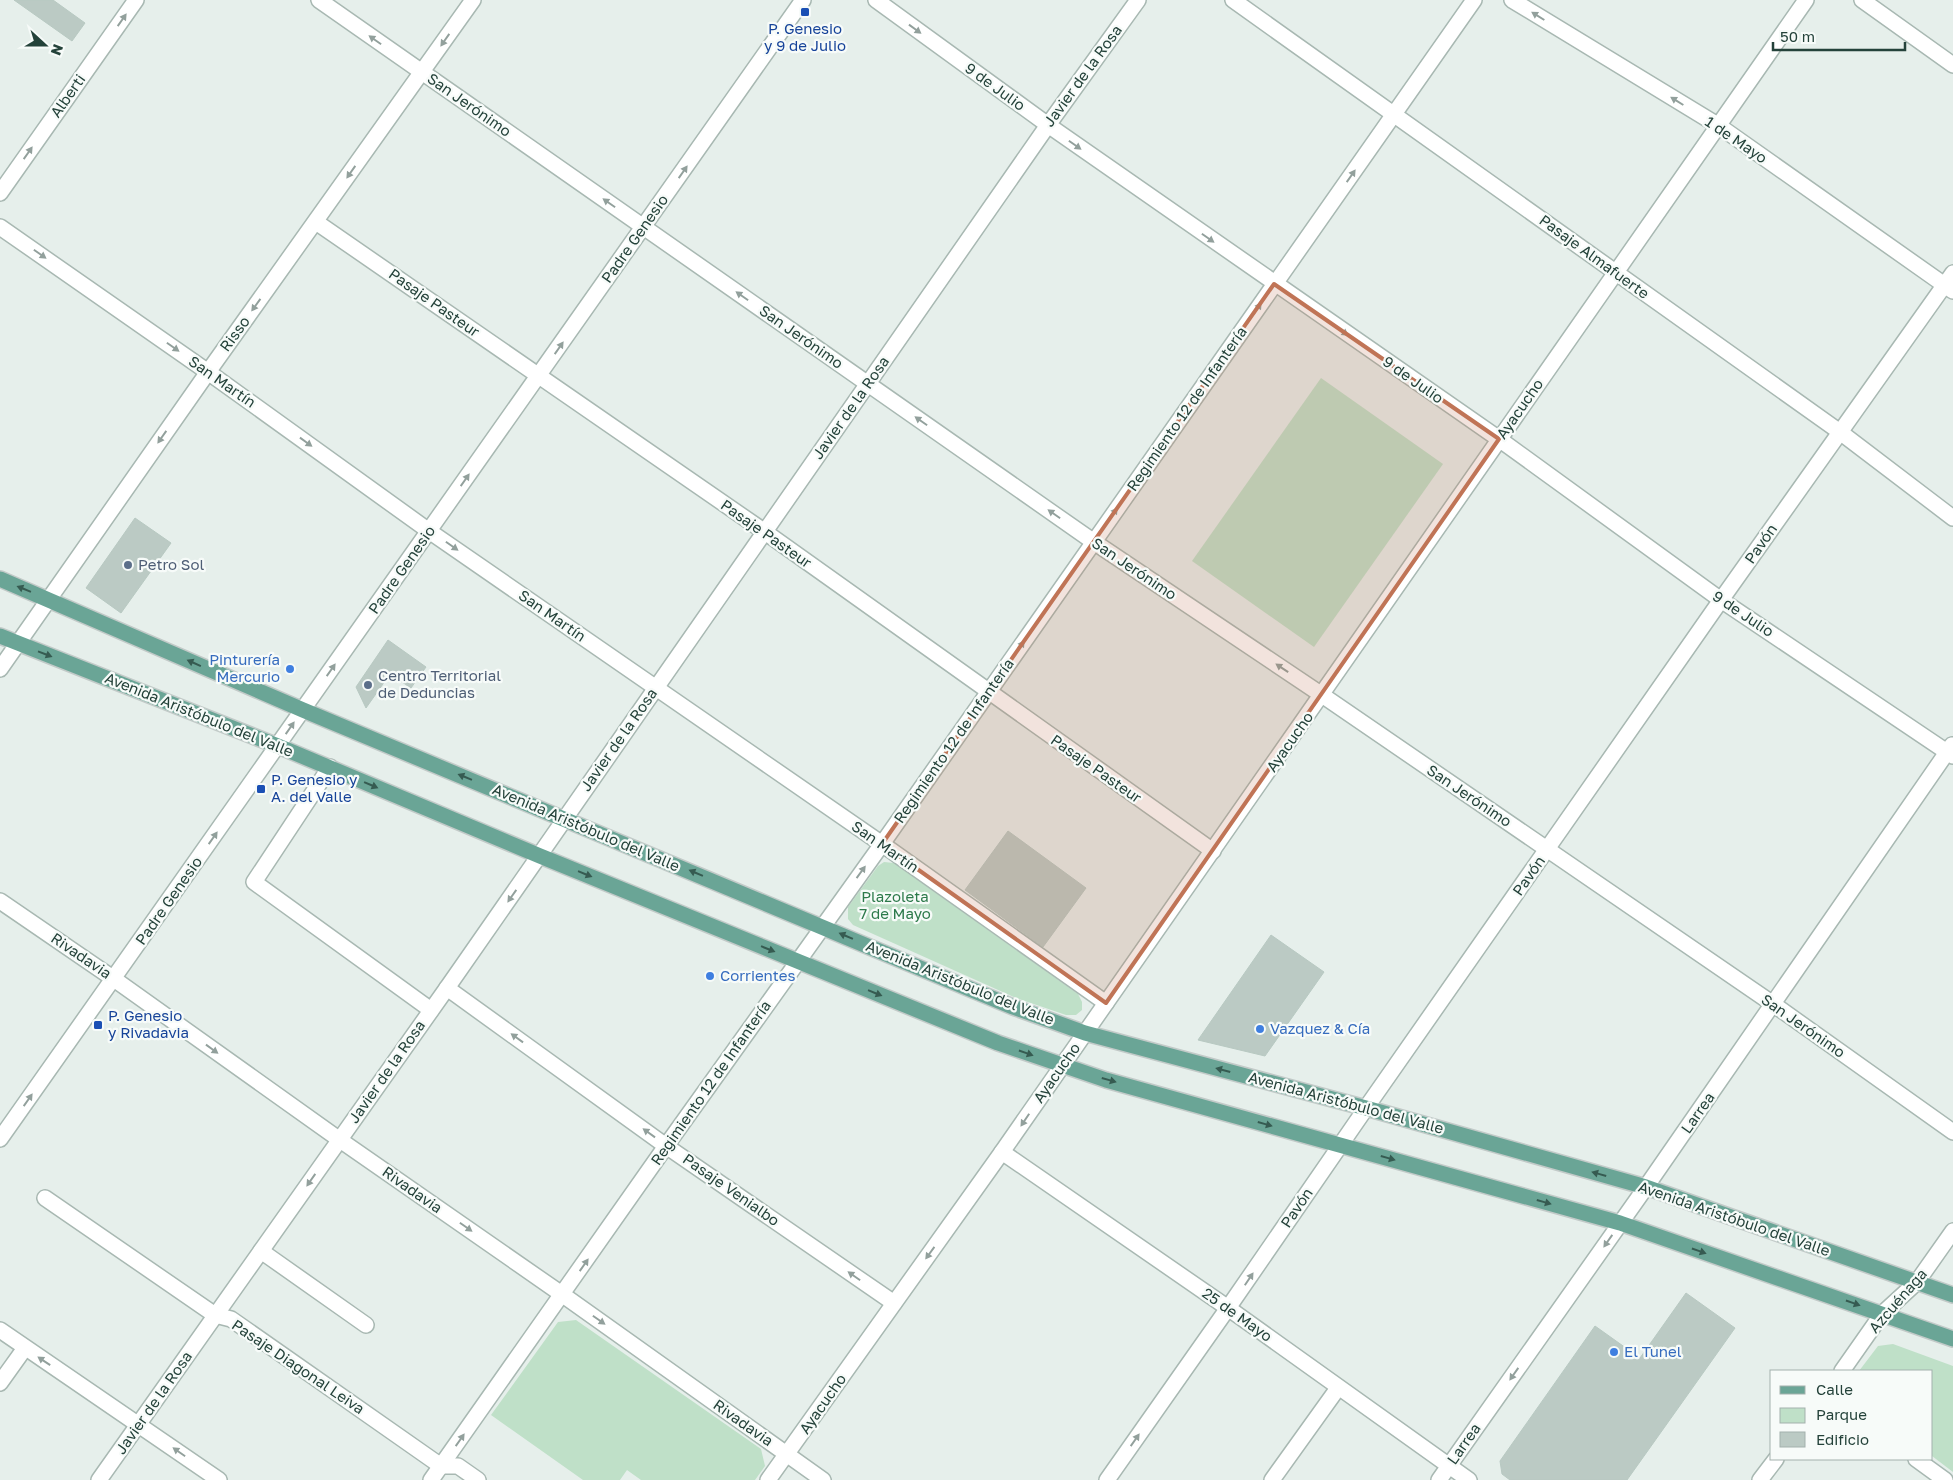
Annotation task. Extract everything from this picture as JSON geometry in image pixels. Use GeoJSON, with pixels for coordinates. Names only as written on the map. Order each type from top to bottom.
{"type":"FeatureCollection","features":[{"type":"Feature","properties":{"kind":"main road","name":"Avenida Aristóbulo del Valle"},"geometry":{"type":"LineString","coordinates":[[0,579],[303,710],[1013,1007],[1085,1033],[1366,1108],[1646,1187],[1953,1295]]}},
{"type":"Feature","properties":{"kind":"main road","name":"Avenida Aristóbulo del Valle"},"geometry":{"type":"LineString","coordinates":[[0,636],[330,767],[540,856],[998,1043],[1106,1080],[1620,1224],[1953,1339]]}},
{"type":"Feature","properties":{"kind":"street","name":"Alberti"},"geometry":{"type":"LineString","coordinates":[[0,193],[136,0]]}},
{"type":"Feature","properties":{"kind":"street","name":"San Jerónimo"},"geometry":{"type":"LineString","coordinates":[[319,0],[1094,542],[1322,695],[1773,1004],[1953,1132]]}},
{"type":"Feature","properties":{"kind":"street","name":"Risso"},"geometry":{"type":"LineString","coordinates":[[0,669],[208,372],[473,0]]}},
{"type":"Feature","properties":{"kind":"street","name":"Padre Genesio"},"geometry":{"type":"LineString","coordinates":[[0,1140],[802,0]]}},
{"type":"Feature","properties":{"kind":"street","name":"9 de Julio"},"geometry":{"type":"LineString","coordinates":[[876,0],[1048,125],[1499,439],[1721,600],[1951,750]]}},
{"type":"Feature","properties":{"kind":"street","name":"Javier de la Rosa"},"geometry":{"type":"LineString","coordinates":[[100,1480],[540,856],[1048,125],[1138,0]]}},
{"type":"Feature","properties":{"kind":"street","name":"Pasaje Almafuerte"},"geometry":{"type":"LineString","coordinates":[[1233,0],[1840,432],[1953,518]]}},
{"type":"Feature","properties":{"kind":"street","name":"Regimiento 12 de Infantería"},"geometry":{"type":"LineString","coordinates":[[431,1480],[563,1295],[666,1146],[882,844],[1474,0]]}},
{"type":"Feature","properties":{"kind":"street","name":"1 de Mayo"},"geometry":{"type":"LineString","coordinates":[[1512,0],[1718,126],[1950,283]]}},
{"type":"Feature","properties":{"kind":"street","name":"Ayacucho"},"geometry":{"type":"LineString","coordinates":[[768,1480],[1002,1152],[1806,0]]}},
{"type":"Feature","properties":{"kind":"street"},"geometry":{"type":"LineString","coordinates":[[1862,0],[1953,65]]}},
{"type":"Feature","properties":{"kind":"street","name":"Pasaje Pasteur"},"geometry":{"type":"LineString","coordinates":[[316,222],[765,532],[1213,851]]}},
{"type":"Feature","properties":{"kind":"street","name":"San Martín"},"geometry":{"type":"LineString","coordinates":[[0,226],[430,531],[882,844],[1106,1003]]}},
{"type":"Feature","properties":{"kind":"street","name":"Pavón"},"geometry":{"type":"LineString","coordinates":[[1107,1480],[1721,600],[1840,432],[1950,283]]}},
{"type":"Feature","properties":{"kind":"street","name":"Larrea"},"geometry":{"type":"LineString","coordinates":[[1439,1480],[1951,750]]}},
{"type":"Feature","properties":{"kind":"street"},"geometry":{"type":"LineString","coordinates":[[330,767],[254,882],[431,1010]]}},
{"type":"Feature","properties":{"kind":"street","name":"Rivadavia"},"geometry":{"type":"LineString","coordinates":[[0,901],[114,979],[823,1480]]}},
{"type":"Feature","properties":{"kind":"street","name":"Pasaje Venialbo"},"geometry":{"type":"LineString","coordinates":[[447,988],[666,1146],[894,1303]]}},
{"type":"Feature","properties":{"kind":"street","name":"25 de Mayo"},"geometry":{"type":"LineString","coordinates":[[1002,1152],[1228,1308],[1468,1480]]}},
{"type":"Feature","properties":{"kind":"street","name":"Pasaje Diagonal Leiva"},"geometry":{"type":"LineString","coordinates":[[45,1198],[215,1315],[231,1319],[442,1466],[458,1466],[478,1480]]}},
{"type":"Feature","properties":{"kind":"street","name":"Azcuénaga"},"geometry":{"type":"LineString","coordinates":[[1843,1370],[1882,1314],[1917,1282],[1953,1230]]}},
{"type":"Feature","properties":{"kind":"street"},"geometry":{"type":"LineString","coordinates":[[261,1251],[366,1325]]}},
{"type":"Feature","properties":{"kind":"street"},"geometry":{"type":"LineString","coordinates":[[0,1330],[219,1480]]}},
{"type":"Feature","properties":{"kind":"street"},"geometry":{"type":"LineString","coordinates":[[0,1383],[25,1348]]}},
{"type":"Feature","properties":{"kind":"street"},"geometry":{"type":"LineString","coordinates":[[1272,1480],[1338,1388]]}},
{"type":"Feature","properties":{"kind":"street"},"geometry":{"type":"LineString","coordinates":[[1760,1480],[1775,1460]]}},
{"type":"Feature","properties":{"kind":"street"},"geometry":{"type":"LineString","coordinates":[[1917,1460],[1945,1480]]}},
{"type":"Feature","properties":{"kind":"highlighted area"},"geometry":{"type":"Polygon","coordinates":[[[1274,284],[1499,439],[1106,1003],[882,844],[1274,284]]]}},
{"type":"Feature","properties":{"kind":"green space"},"geometry":{"type":"Polygon","coordinates":[[[1321,378],[1443,464],[1314,647],[1192,561],[1321,378]]]}},
{"type":"Feature","properties":{"kind":"green space","name":"Plazoleta 7 de Mayo"},"geometry":{"type":"Polygon","coordinates":[[[884,862],[894,863],[1078,994],[1082,1002],[1082,1010],[1076,1015],[1066,1015],[1016,998],[853,925],[848,919],[848,907],[878,866],[884,862]]]}},
{"type":"Feature","properties":{"kind":"green space"},"geometry":{"type":"Polygon","coordinates":[[[576,1320],[761,1449],[765,1466],[755,1480],[641,1480],[627,1470],[620,1480],[583,1480],[491,1415],[558,1322],[576,1320]]]}},
{"type":"Feature","properties":{"kind":"green space"},"geometry":{"type":"Polygon","coordinates":[[[1893,1344],[1953,1366],[1953,1472],[1933,1457],[1933,1370],[1860,1370],[1878,1346],[1893,1344]]]}},
{"type":"Feature","properties":{"kind":"building"},"geometry":{"type":"Polygon","coordinates":[[[14,0],[53,0],[85,23],[72,41],[14,0]]]}},
{"type":"Feature","properties":{"kind":"building","name":"Petro Sol"},"geometry":{"type":"Polygon","coordinates":[[[135,518],[171,543],[121,613],[86,588],[135,518]]]}},
{"type":"Feature","properties":{"kind":"building"},"geometry":{"type":"Polygon","coordinates":[[[388,640],[426,667],[411,688],[390,674],[366,708],[356,687],[388,640]]]}},
{"type":"Feature","properties":{"kind":"building"},"geometry":{"type":"Polygon","coordinates":[[[1008,831],[1086,888],[1043,947],[965,890],[1008,831]]]}},
{"type":"Feature","properties":{"kind":"building"},"geometry":{"type":"Polygon","coordinates":[[[1271,935],[1324,972],[1265,1056],[1198,1040],[1271,935]]]}},
{"type":"Feature","properties":{"kind":"building"},"geometry":{"type":"Polygon","coordinates":[[[1686,1293],[1735,1328],[1627,1480],[1510,1480],[1502,1474],[1500,1461],[1595,1326],[1640,1358],[1686,1293]]]}},
{"type":"Feature","properties":{"kind":"place","name":"P. Genesio y 9 de Julio"},"geometry":{"type":"Point","coordinates":[805,12]}},
{"type":"Feature","properties":{"kind":"place","name":"Petro Sol"},"geometry":{"type":"Point","coordinates":[128,565]}},
{"type":"Feature","properties":{"kind":"place","name":"Pinturería Mercurio"},"geometry":{"type":"Point","coordinates":[290,669]}},
{"type":"Feature","properties":{"kind":"place","name":"Centro Territorial de Deduncias"},"geometry":{"type":"Point","coordinates":[368,685]}},
{"type":"Feature","properties":{"kind":"place","name":"P. Genesio y A. del Valle"},"geometry":{"type":"Point","coordinates":[261,789]}},
{"type":"Feature","properties":{"kind":"place","name":"Corrientes"},"geometry":{"type":"Point","coordinates":[710,976]}},
{"type":"Feature","properties":{"kind":"place","name":"P. Genesio y Rivadavia"},"geometry":{"type":"Point","coordinates":[98,1025]}},
{"type":"Feature","properties":{"kind":"place","name":"Vazquez & Cía"},"geometry":{"type":"Point","coordinates":[1260,1029]}},
{"type":"Feature","properties":{"kind":"place","name":"El Tunel"},"geometry":{"type":"Point","coordinates":[1614,1352]}}]}
